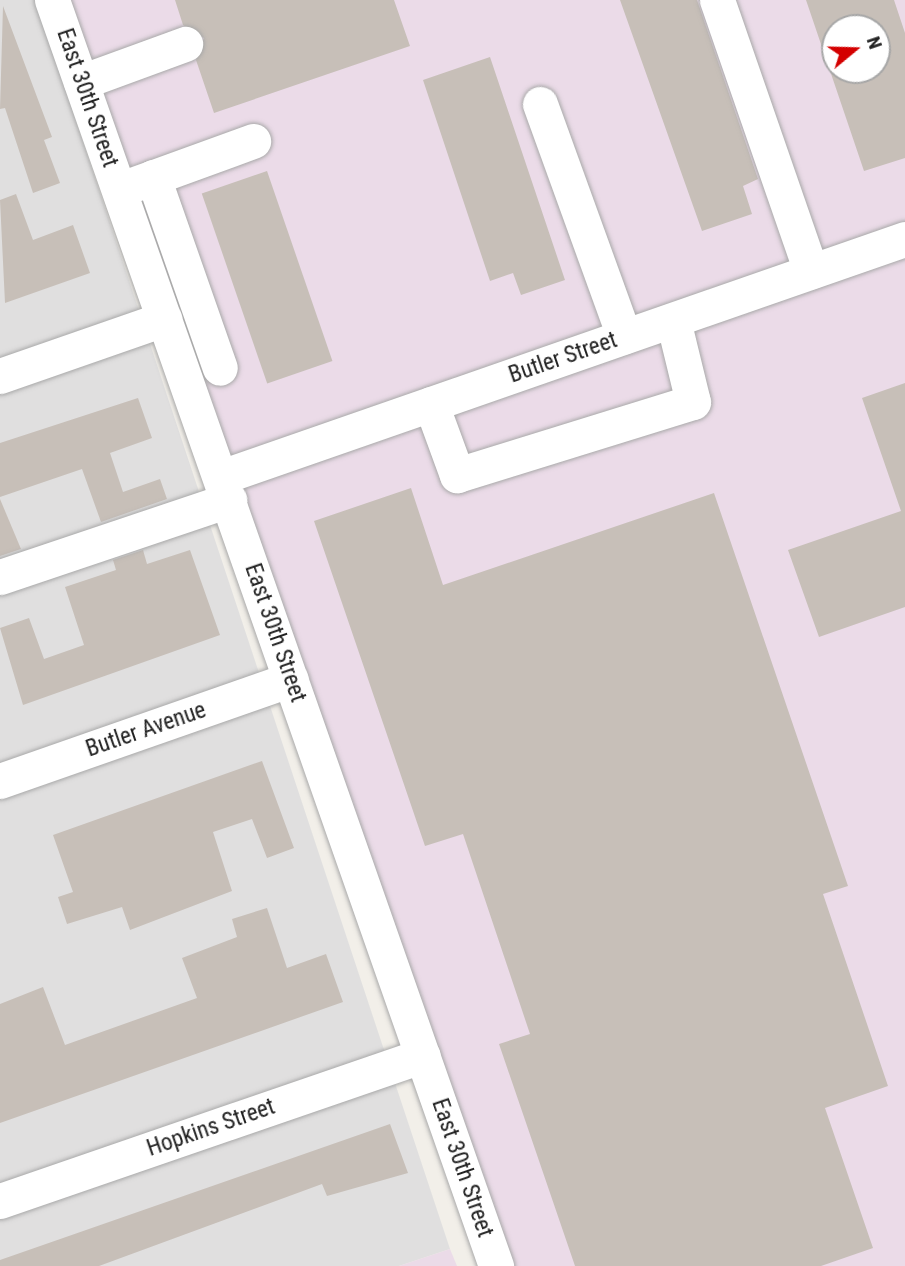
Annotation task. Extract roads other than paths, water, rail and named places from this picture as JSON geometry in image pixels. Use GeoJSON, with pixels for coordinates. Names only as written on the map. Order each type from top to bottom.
{"type":"FeatureCollection","features":[{"type":"Feature","properties":{"kind":"street","name":"East 30th Street"},"geometry":{"type":"LineString","coordinates":[[52,0],[496,1266]]}},
{"type":"Feature","properties":{"kind":"street"},"geometry":{"type":"LineString","coordinates":[[717,0],[811,271]]}},
{"type":"Feature","properties":{"kind":"street"},"geometry":{"type":"LineString","coordinates":[[81,82],[185,44]]}},
{"type":"Feature","properties":{"kind":"street"},"geometry":{"type":"LineString","coordinates":[[540,104],[624,336]]}},
{"type":"Feature","properties":{"kind":"street"},"geometry":{"type":"LineString","coordinates":[[119,190],[253,141]]}},
{"type":"Feature","properties":{"kind":"street"},"geometry":{"type":"LineString","coordinates":[[153,177],[220,368]]}},
{"type":"Feature","properties":{"kind":"street","name":"Butler Street"},"geometry":{"type":"LineString","coordinates":[[0,577],[431,404],[905,239]]}},
{"type":"Feature","properties":{"kind":"street"},"geometry":{"type":"LineString","coordinates":[[0,376],[164,320]]}},
{"type":"Feature","properties":{"kind":"street"},"geometry":{"type":"LineString","coordinates":[[431,404],[457,475],[693,402],[673,320]]}},
{"type":"Feature","properties":{"kind":"street","name":"Butler Avenue"},"geometry":{"type":"LineString","coordinates":[[0,780],[291,679]]}},
{"type":"Feature","properties":{"kind":"street","name":"Hopkins Street"},"geometry":{"type":"LineString","coordinates":[[0,1202],[423,1055]]}}]}
